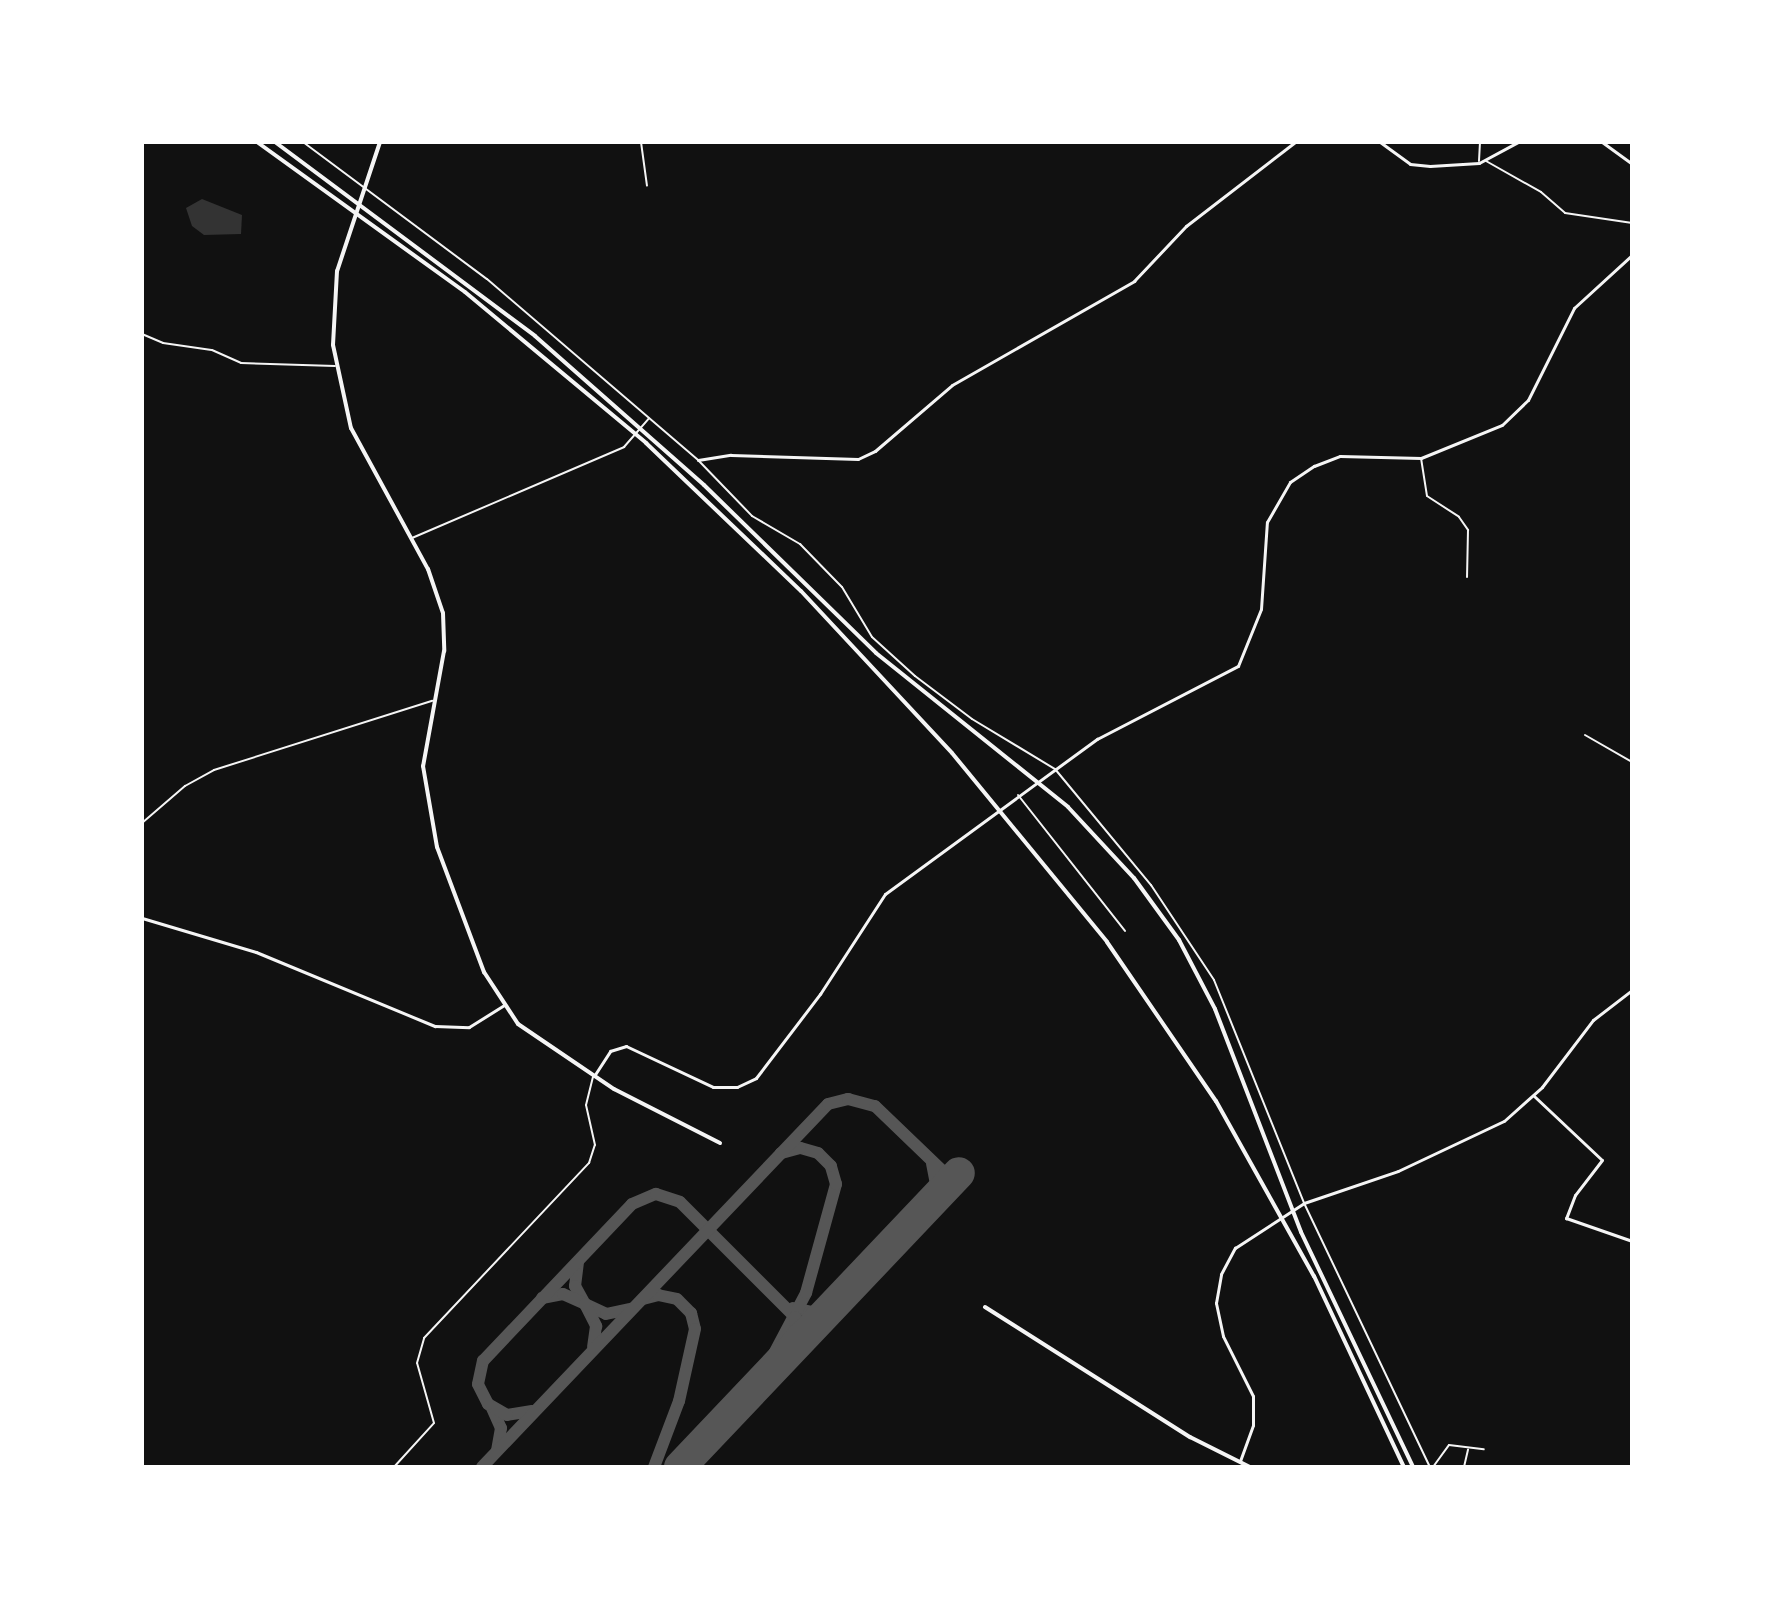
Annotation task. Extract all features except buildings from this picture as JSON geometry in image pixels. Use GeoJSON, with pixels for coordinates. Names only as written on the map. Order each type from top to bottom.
{"type":"FeatureCollection","features":[{"type":"Feature","properties":{"kind":"highway"},"geometry":{"type":"LineString","coordinates":[[257,142],[465,292],[646,443],[801,591],[952,753],[1107,942],[1222,1112],[1314,1276],[1404,1467]]}},
{"type":"Feature","properties":{"kind":"highway"},"geometry":{"type":"LineString","coordinates":[[275,142],[535,336],[683,466],[853,631],[1068,807],[1160,912],[1215,1009],[1301,1232],[1413,1467]]}},
{"type":"Feature","properties":{"kind":"highway"},"geometry":{"type":"LineString","coordinates":[[380,142],[353,217],[333,295],[335,366],[354,435],[433,581],[444,616],[444,651],[423,766],[428,817],[484,972],[503,1006],[518,1024],[594,1076],[720,1143]]}},
{"type":"Feature","properties":{"kind":"highway"},"geometry":{"type":"LineString","coordinates":[[985,1307],[1181,1431],[1238,1465],[1250,1467]]}},
{"type":"Feature","properties":{"kind":"street"},"geometry":{"type":"LineString","coordinates":[[303,142],[499,288],[698,460],[752,516],[817,561],[848,596],[872,637],[915,676],[972,719],[1054,770],[1151,885],[1214,980],[1303,1203],[1341,1277],[1386,1383],[1431,1467],[1446,1446],[1484,1449]]}},
{"type":"Feature","properties":{"kind":"street"},"geometry":{"type":"LineString","coordinates":[[641,142],[647,186]]}},
{"type":"Feature","properties":{"kind":"street"},"geometry":{"type":"LineString","coordinates":[[698,460],[731,455],[858,459],[875,451],[952,385],[1134,281],[1186,226],[1295,142]]}},
{"type":"Feature","properties":{"kind":"street"},"geometry":{"type":"LineString","coordinates":[[1380,142],[1419,166],[1479,163],[1518,142]]}},
{"type":"Feature","properties":{"kind":"street"},"geometry":{"type":"LineString","coordinates":[[1479,163],[1480,142]]}},
{"type":"Feature","properties":{"kind":"street"},"geometry":{"type":"LineString","coordinates":[[1602,142],[1632,164]]}},
{"type":"Feature","properties":{"kind":"street"},"geometry":{"type":"LineString","coordinates":[[1486,161],[1541,192],[1565,213],[1632,223]]}},
{"type":"Feature","properties":{"kind":"street"},"geometry":{"type":"LineString","coordinates":[[394,1467],[434,1423],[417,1363],[424,1338],[589,1163],[595,1145],[586,1100],[594,1076],[610,1051],[626,1046],[713,1087],[737,1087],[756,1078],[820,994],[885,894],[1106,734],[1238,666],[1261,609],[1267,522],[1296,477],[1340,456],[1421,458],[1492,430],[1518,412],[1574,308],[1632,255]]}},
{"type":"Feature","properties":{"kind":"street"},"geometry":{"type":"LineString","coordinates":[[142,334],[163,343],[212,350],[241,363],[335,366]]}},
{"type":"Feature","properties":{"kind":"street"},"geometry":{"type":"LineString","coordinates":[[410,539],[628,441],[648,418]]}},
{"type":"Feature","properties":{"kind":"street"},"geometry":{"type":"LineString","coordinates":[[1421,458],[1427,496],[1459,517],[1468,530],[1467,577]]}},
{"type":"Feature","properties":{"kind":"street"},"geometry":{"type":"LineString","coordinates":[[142,823],[185,786],[214,770],[433,701]]}},
{"type":"Feature","properties":{"kind":"street"},"geometry":{"type":"LineString","coordinates":[[1585,735],[1632,762]]}},
{"type":"Feature","properties":{"kind":"street"},"geometry":{"type":"LineString","coordinates":[[1020,794],[1125,931]]}},
{"type":"Feature","properties":{"kind":"street"},"geometry":{"type":"LineString","coordinates":[[142,918],[256,952],[435,1026],[469,1027],[503,1006]]}},
{"type":"Feature","properties":{"kind":"street"},"geometry":{"type":"LineString","coordinates":[[1238,1465],[1253,1425],[1253,1396],[1223,1336],[1217,1295],[1235,1248],[1271,1221],[1303,1203],[1454,1146],[1504,1121],[1534,1096],[1580,1034],[1632,990]]}},
{"type":"Feature","properties":{"kind":"street"},"geometry":{"type":"LineString","coordinates":[[1534,1096],[1602,1160],[1575,1195],[1566,1218],[1632,1241]]}},
{"type":"Feature","properties":{"kind":"street"},"geometry":{"type":"LineString","coordinates":[[1464,1467],[1468,1448]]}},
{"type":"Feature","properties":{"kind":"shaded area"},"geometry":{"type":"Polygon","coordinates":[[[202,199],[242,215],[241,234],[204,235],[192,226],[186,208],[202,199]]]}},
{"type":"Feature","properties":{"kind":"taxiway"},"geometry":{"type":"LineString","coordinates":[[482,1467],[828,1104],[848,1099],[875,1106],[952,1180]]}},
{"type":"Feature","properties":{"kind":"taxiway"},"geometry":{"type":"LineString","coordinates":[[767,1367],[806,1293],[836,1184],[831,1166],[818,1153],[800,1148],[781,1153]]}},
{"type":"Feature","properties":{"kind":"taxiway"},"geometry":{"type":"LineString","coordinates":[[929,1205],[936,1184],[932,1163]]}},
{"type":"Feature","properties":{"kind":"taxiway"},"geometry":{"type":"LineString","coordinates":[[532,1411],[507,1415],[488,1404],[478,1384],[483,1361],[632,1204],[656,1194],[680,1202],[795,1317],[797,1334],[791,1350],[736,1408]]}},
{"type":"Feature","properties":{"kind":"taxiway"},"geometry":{"type":"LineString","coordinates":[[578,1262],[575,1286],[585,1304],[606,1314],[630,1309]]}},
{"type":"Feature","properties":{"kind":"taxiway"},"geometry":{"type":"LineString","coordinates":[[542,1298],[563,1294],[585,1304],[596,1326],[593,1347]]}},
{"type":"Feature","properties":{"kind":"taxiway"},"geometry":{"type":"LineString","coordinates":[[643,1299],[658,1295],[677,1299],[691,1313],[695,1329],[679,1401],[654,1467]]}},
{"type":"Feature","properties":{"kind":"taxiway"},"geometry":{"type":"LineString","coordinates":[[793,1308],[812,1312],[832,1306]]}},
{"type":"Feature","properties":{"kind":"taxiway"},"geometry":{"type":"LineString","coordinates":[[492,1408],[501,1428],[497,1450]]}},
{"type":"Feature","properties":{"kind":"runway"},"geometry":{"type":"LineString","coordinates":[[680,1467],[959,1173]]}}]}
